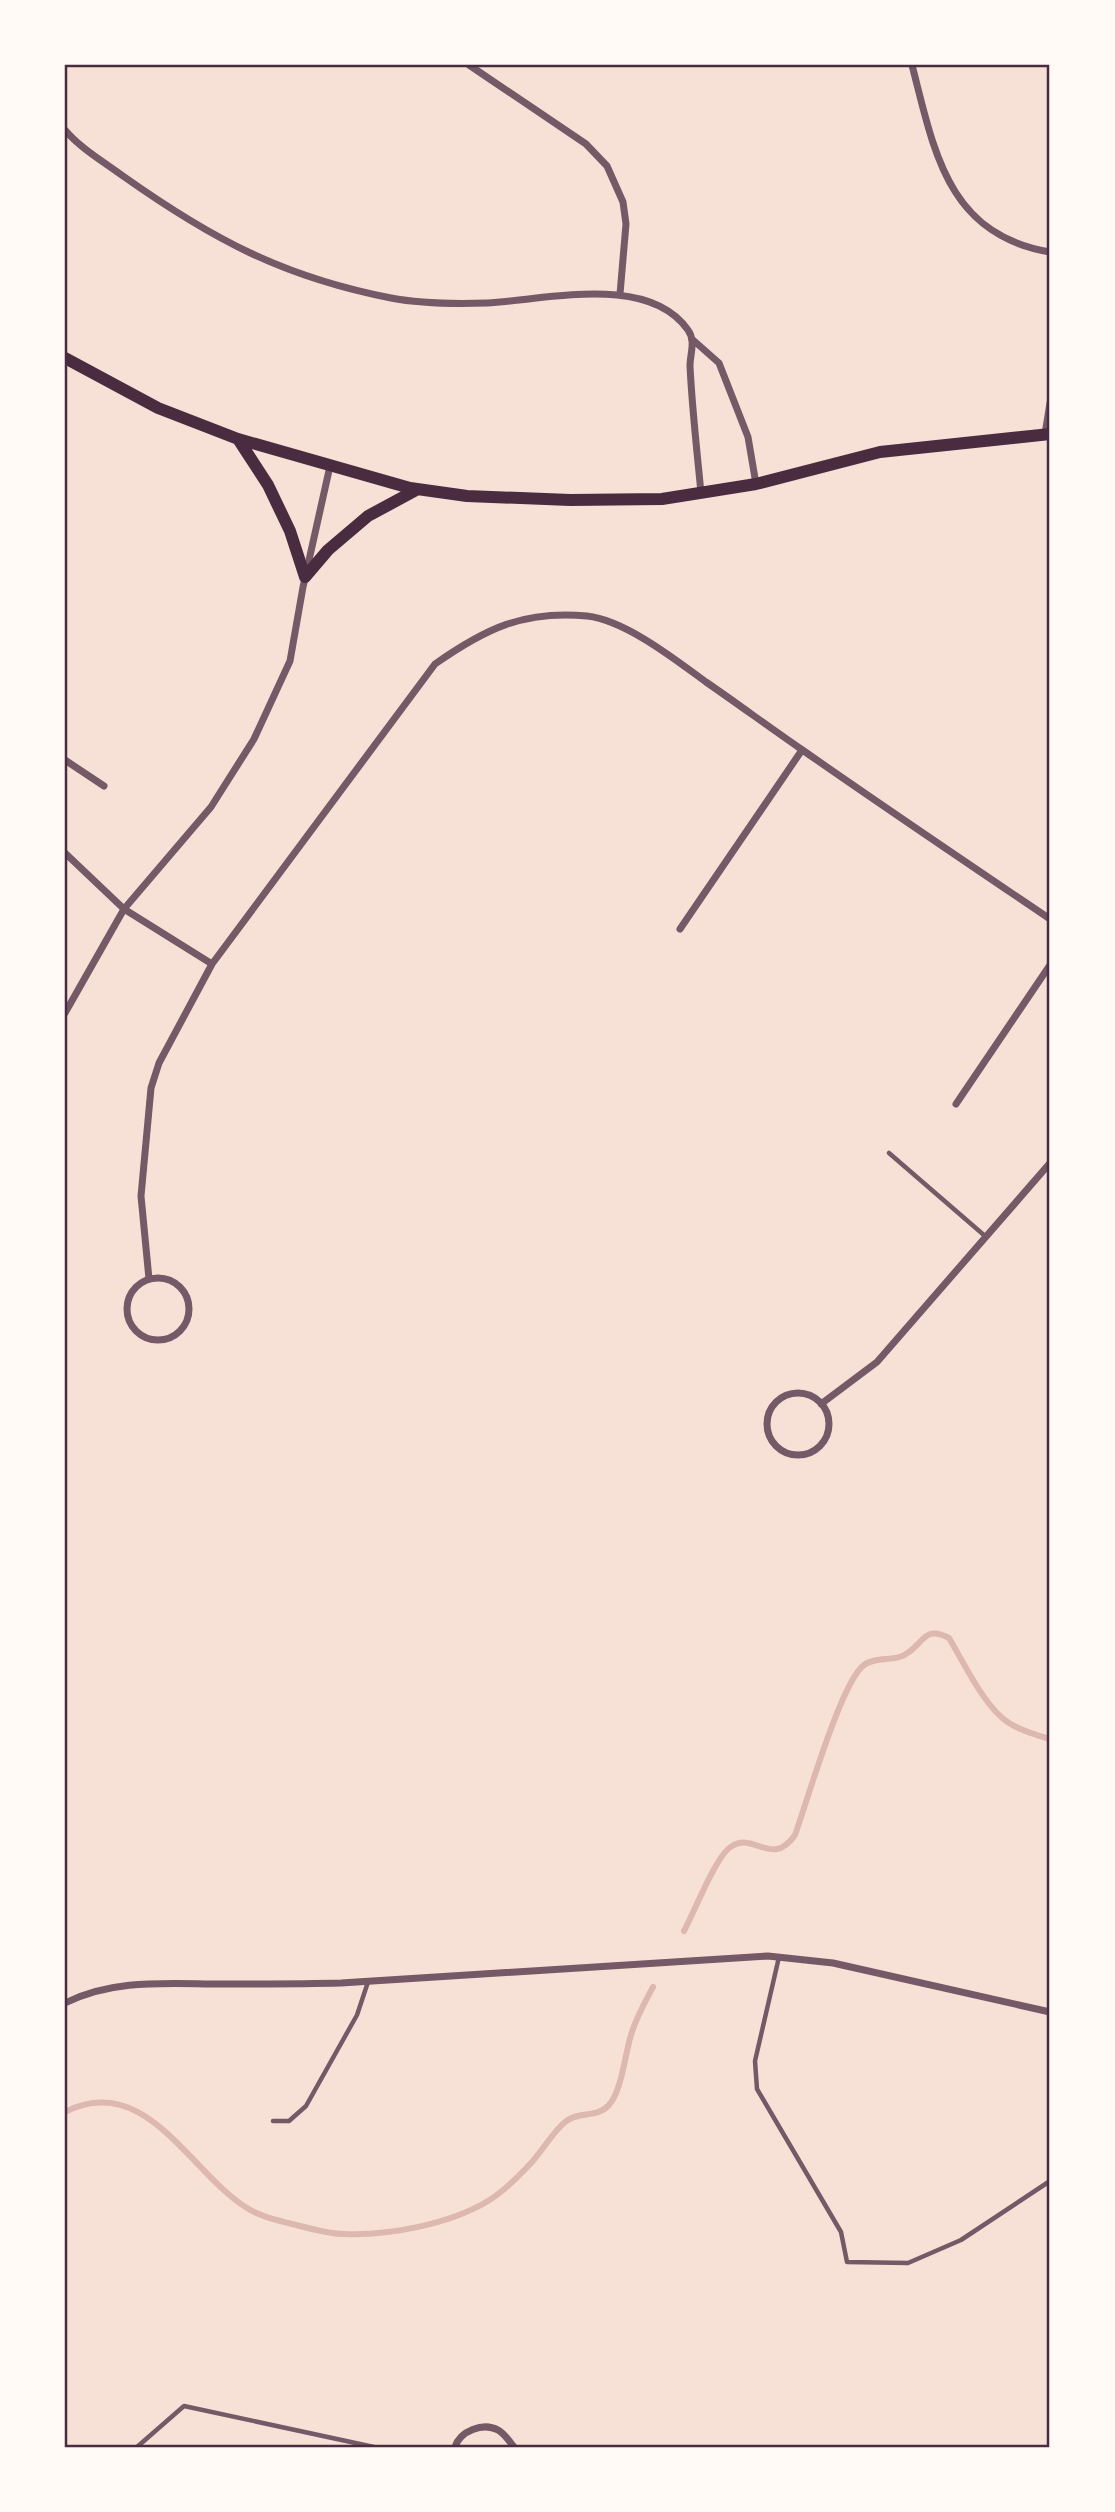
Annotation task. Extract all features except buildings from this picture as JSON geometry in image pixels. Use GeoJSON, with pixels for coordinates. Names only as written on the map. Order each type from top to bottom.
{"type":"FeatureCollection","features":[{"type":"Feature","properties":{"kind":"main road"},"geometry":{"type":"LineString","coordinates":[[65,358],[158,408],[238,439],[418,489],[467,496],[570,500],[662,499],[756,484],[880,452],[1048,434]]}},
{"type":"Feature","properties":{"kind":"main road"},"geometry":{"type":"LineString","coordinates":[[238,439],[268,485],[290,531],[304,577]]}},
{"type":"Feature","properties":{"kind":"main road"},"geometry":{"type":"LineString","coordinates":[[304,577],[328,550],[368,516],[418,489]]}},
{"type":"Feature","properties":{"kind":"street"},"geometry":{"type":"LineString","coordinates":[[469,65],[586,144],[607,166],[623,202],[626,224],[620,294]]}},
{"type":"Feature","properties":{"kind":"street"},"geometry":{"type":"LineString","coordinates":[[912,65],[944,174],[959,201],[979,222],[1016,242],[1050,252]]}},
{"type":"Feature","properties":{"kind":"street"},"geometry":{"type":"LineString","coordinates":[[65,130],[172,211],[263,261],[311,279],[393,298],[440,303],[488,303],[620,294],[655,304],[688,330],[693,340],[719,363],[748,437],[756,484]]}},
{"type":"Feature","properties":{"kind":"street"},"geometry":{"type":"LineString","coordinates":[[693,340],[690,364],[701,493]]}},
{"type":"Feature","properties":{"kind":"street"},"geometry":{"type":"LineString","coordinates":[[1048,434],[1050,403]]}},
{"type":"Feature","properties":{"kind":"street"},"geometry":{"type":"LineString","coordinates":[[65,1013],[124,909],[211,807],[254,739],[290,661],[304,577],[330,466]]}},
{"type":"Feature","properties":{"kind":"street"},"geometry":{"type":"LineString","coordinates":[[149,1279],[141,1196],[151,1088],[159,1063],[212,964],[435,664],[472,638],[494,627],[545,616],[589,616],[623,628],[660,649],[802,750],[1050,919]]}},
{"type":"Feature","properties":{"kind":"street"},"geometry":{"type":"LineString","coordinates":[[680,929],[802,750]]}},
{"type":"Feature","properties":{"kind":"street"},"geometry":{"type":"LineString","coordinates":[[65,760],[104,786]]}},
{"type":"Feature","properties":{"kind":"street"},"geometry":{"type":"LineString","coordinates":[[65,853],[124,909],[212,964]]}},
{"type":"Feature","properties":{"kind":"street"},"geometry":{"type":"LineString","coordinates":[[956,1104],[1050,965]]}},
{"type":"Feature","properties":{"kind":"street"},"geometry":{"type":"LineString","coordinates":[[821,1404],[877,1362],[1050,1163]]}},
{"type":"Feature","properties":{"kind":"street"},"geometry":{"type":"LineString","coordinates":[[149,1279],[168,1280],[177,1284],[188,1301],[189,1311],[182,1330],[165,1340],[145,1338],[137,1334],[127,1317],[128,1298],[140,1283],[149,1279]]}},
{"type":"Feature","properties":{"kind":"street"},"geometry":{"type":"LineString","coordinates":[[805,1394],[821,1404],[827,1413],[828,1434],[815,1451],[794,1455],[784,1452],[776,1445],[768,1427],[772,1409],[778,1401],[786,1396],[805,1394]]}},
{"type":"Feature","properties":{"kind":"street"},"geometry":{"type":"LineString","coordinates":[[65,2003],[79,1996],[141,1982],[284,1984],[368,1981],[779,1957],[877,1971],[1050,2012]]}},
{"type":"Feature","properties":{"kind":"street"},"geometry":{"type":"LineString","coordinates":[[455,2447],[457,2440],[467,2431],[482,2427],[496,2428],[514,2447]]}},
{"type":"Feature","properties":{"kind":"lane"},"geometry":{"type":"LineString","coordinates":[[888,1153],[986,1237]]}},
{"type":"Feature","properties":{"kind":"lane"},"geometry":{"type":"LineString","coordinates":[[779,1957],[755,2061],[757,2089],[841,2232],[846,2262],[908,2263],[961,2240],[1050,2181]]}},
{"type":"Feature","properties":{"kind":"lane"},"geometry":{"type":"LineString","coordinates":[[273,2122],[289,2121],[306,2106],[357,2015],[368,1981]]}},
{"type":"Feature","properties":{"kind":"lane"},"geometry":{"type":"LineString","coordinates":[[136,2447],[184,2406],[374,2447]]}},
{"type":"Feature","properties":{"kind":"waterway"},"geometry":{"type":"LineString","coordinates":[[684,1931],[726,1851],[740,1843],[779,1849],[795,1835],[825,1744],[845,1694],[855,1676],[869,1662],[904,1655],[930,1634],[949,1638],[976,1684],[1000,1716],[1019,1728],[1050,1739]]}},
{"type":"Feature","properties":{"kind":"waterway"},"geometry":{"type":"LineString","coordinates":[[65,2112],[94,2103],[120,2105],[143,2115],[165,2132],[226,2192],[247,2208],[269,2218],[338,2234],[380,2233],[418,2227],[456,2216],[488,2201],[521,2173],[565,2122],[599,2112],[609,2105],[620,2081],[633,2029],[653,1987]]}}]}
